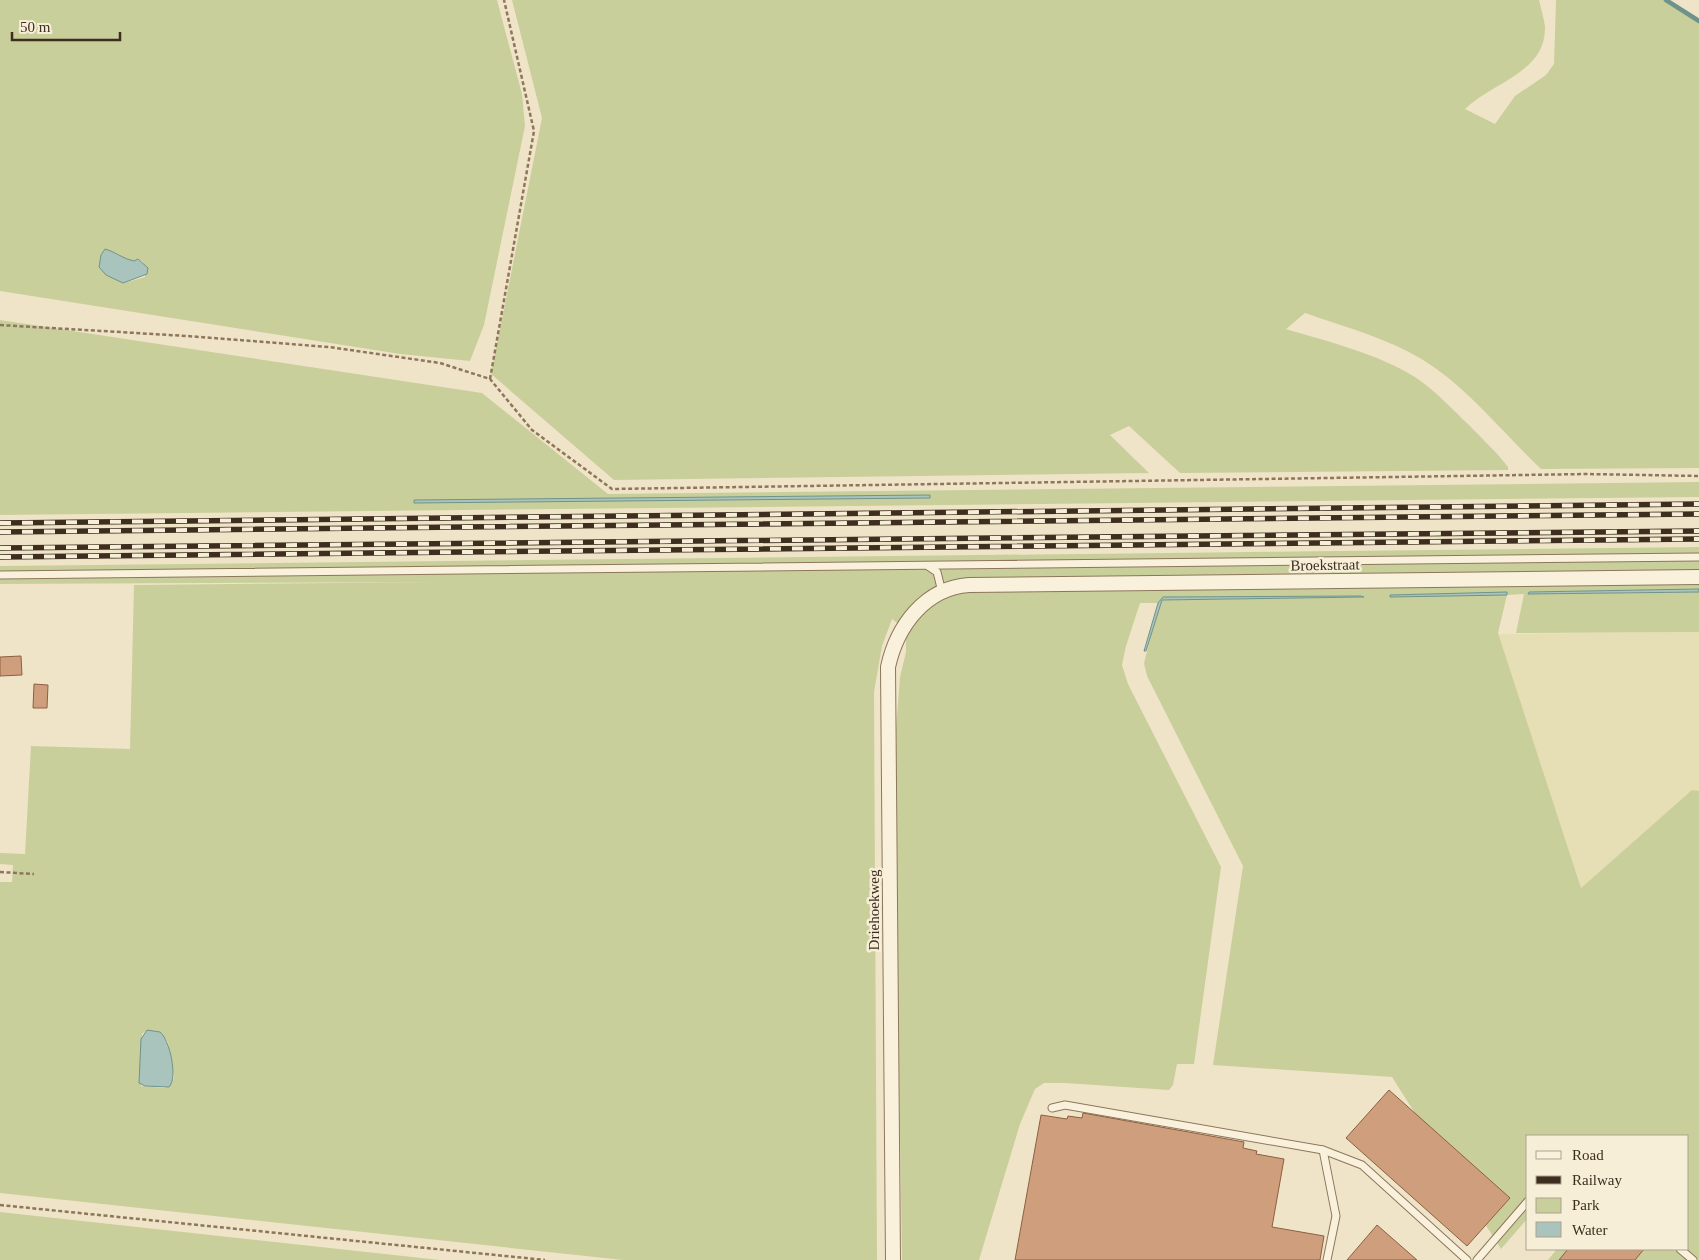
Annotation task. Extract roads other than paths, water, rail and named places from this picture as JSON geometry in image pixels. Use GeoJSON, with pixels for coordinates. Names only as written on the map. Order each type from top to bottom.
{"type":"FeatureCollection","features":[{"type":"Feature","properties":{"kind":"street","name":"Broekstraat"},"geometry":{"type":"LineString","coordinates":[[947,589],[969,584],[1699,577]]}},
{"type":"Feature","properties":{"kind":"street","name":"Driehoekweg"},"geometry":{"type":"LineString","coordinates":[[893,1260],[888,667],[892,648],[903,627],[920,606],[947,589]]}},
{"type":"Feature","properties":{"kind":"lane"},"geometry":{"type":"LineString","coordinates":[[0,575],[1699,557]]}},
{"type":"Feature","properties":{"kind":"lane"},"geometry":{"type":"LineString","coordinates":[[920,564],[928,566],[937,572],[947,589]]}},
{"type":"Feature","properties":{"kind":"lane"},"geometry":{"type":"LineString","coordinates":[[1052,1108],[1066,1104],[1323,1150],[1362,1165],[1467,1260]]}},
{"type":"Feature","properties":{"kind":"lane"},"geometry":{"type":"LineString","coordinates":[[1323,1150],[1336,1216],[1327,1260]]}},
{"type":"Feature","properties":{"kind":"lane"},"geometry":{"type":"LineString","coordinates":[[1477,1260],[1526,1202]]}},
{"type":"Feature","properties":{"kind":"lane"},"geometry":{"type":"LineString","coordinates":[[1681,1250],[1691,1260]]}},
{"type":"Feature","properties":{"kind":"water"},"geometry":{"type":"Polygon","coordinates":[[[105,249],[130,260],[138,259],[148,268],[147,274],[123,283],[106,275],[99,267],[101,255],[105,249]]]}},
{"type":"Feature","properties":{"kind":"water"},"geometry":{"type":"Polygon","coordinates":[[[930,495],[930,498],[414,503],[414,500],[930,495]]]}},
{"type":"Feature","properties":{"kind":"water"},"geometry":{"type":"Polygon","coordinates":[[[1699,589],[1699,592],[1528,594],[1529,592],[1699,589]]]}},
{"type":"Feature","properties":{"kind":"water"},"geometry":{"type":"Polygon","coordinates":[[[1507,592],[1507,595],[1390,597],[1390,595],[1507,592]]]}},
{"type":"Feature","properties":{"kind":"water"},"geometry":{"type":"Polygon","coordinates":[[[1163,597],[1364,597],[1162,600],[1146,651],[1144,651],[1158,603],[1163,597]]]}},
{"type":"Feature","properties":{"kind":"water"},"geometry":{"type":"Polygon","coordinates":[[[147,1030],[160,1032],[167,1043],[173,1068],[172,1082],[169,1087],[145,1086],[139,1083],[141,1039],[147,1030]]]}},
{"type":"Feature","properties":{"kind":"waterway"},"geometry":{"type":"LineString","coordinates":[[1666,0],[1699,21]]}},
{"type":"Feature","properties":{"kind":"railway"},"geometry":{"type":"LineString","coordinates":[[0,523],[1699,504]]}},
{"type":"Feature","properties":{"kind":"railway"},"geometry":{"type":"LineString","coordinates":[[0,532],[1699,514]]}},
{"type":"Feature","properties":{"kind":"railway"},"geometry":{"type":"LineString","coordinates":[[0,548],[1699,531]]}},
{"type":"Feature","properties":{"kind":"railway"},"geometry":{"type":"LineString","coordinates":[[0,557],[1699,539]]}}]}
